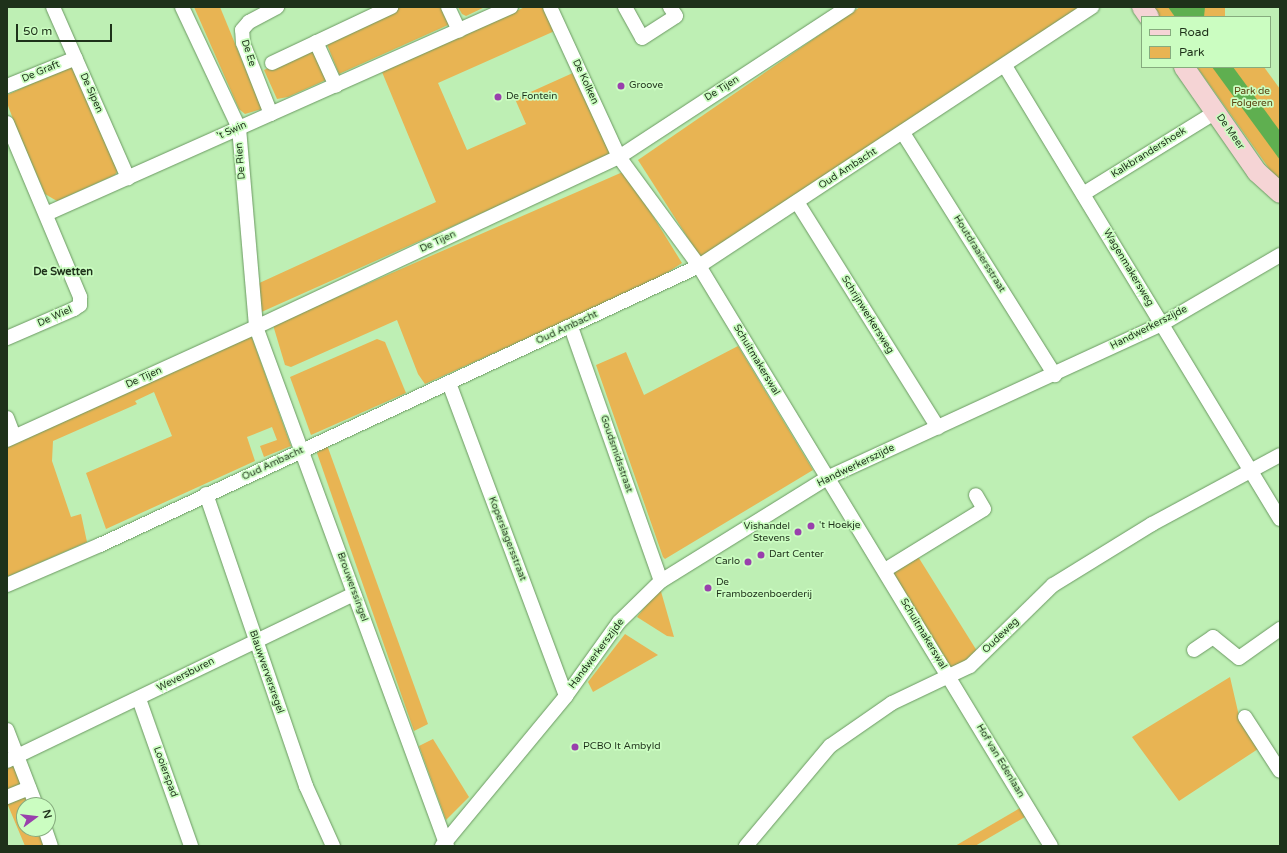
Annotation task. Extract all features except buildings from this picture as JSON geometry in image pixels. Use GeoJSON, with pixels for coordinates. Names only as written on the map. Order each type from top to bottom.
{"type":"FeatureCollection","features":[{"type":"Feature","properties":{"kind":"street","name":"De Sipen"},"geometry":{"type":"LineString","coordinates":[[53,7],[128,178]]}},
{"type":"Feature","properties":{"kind":"street","name":"De Rien"},"geometry":{"type":"LineString","coordinates":[[182,7],[239,128],[256,327]]}},
{"type":"Feature","properties":{"kind":"street","name":"De Ee"},"geometry":{"type":"LineString","coordinates":[[271,114],[243,43],[242,30],[249,22],[277,7]]}},
{"type":"Feature","properties":{"kind":"street"},"geometry":{"type":"LineString","coordinates":[[272,63],[392,7]]}},
{"type":"Feature","properties":{"kind":"street"},"geometry":{"type":"LineString","coordinates":[[448,7],[459,31]]}},
{"type":"Feature","properties":{"kind":"street","name":"'t Swin"},"geometry":{"type":"LineString","coordinates":[[128,178],[511,7]]}},
{"type":"Feature","properties":{"kind":"street","name":"De Kolken"},"geometry":{"type":"LineString","coordinates":[[550,7],[619,157]]}},
{"type":"Feature","properties":{"kind":"street"},"geometry":{"type":"LineString","coordinates":[[625,7],[642,38],[676,16],[670,7]]}},
{"type":"Feature","properties":{"kind":"street","name":"De Tijen"},"geometry":{"type":"LineString","coordinates":[[11,438],[256,327],[619,157],[848,7]]}},
{"type":"Feature","properties":{"kind":"street","name":"Oud Ambacht"},"geometry":{"type":"LineString","coordinates":[[7,585],[100,545],[206,494],[571,327],[699,266],[1005,66],[1092,7]]}},
{"type":"Feature","properties":{"kind":"street"},"geometry":{"type":"LineString","coordinates":[[1142,7],[1148,16]]}},
{"type":"Feature","properties":{"kind":"street"},"geometry":{"type":"LineString","coordinates":[[316,42],[336,86]]}},
{"type":"Feature","properties":{"kind":"street","name":"De Graft"},"geometry":{"type":"LineString","coordinates":[[7,86],[76,58]]}},
{"type":"Feature","properties":{"kind":"street","name":"Wagenmakersweg"},"geometry":{"type":"LineString","coordinates":[[1005,66],[1280,519]]}},
{"type":"Feature","properties":{"kind":"street","name":"De Meer"},"geometry":{"type":"LineString","coordinates":[[1185,68],[1257,172],[1280,193]]}},
{"type":"Feature","properties":{"kind":"street","name":"Kalkbrandershoek"},"geometry":{"type":"LineString","coordinates":[[1083,194],[1216,112]]}},
{"type":"Feature","properties":{"kind":"street","name":"De Wiel"},"geometry":{"type":"LineString","coordinates":[[7,123],[80,297],[80,305],[7,338]]}},
{"type":"Feature","properties":{"kind":"street","name":"Houtdraaiersstraat"},"geometry":{"type":"LineString","coordinates":[[903,133],[1054,375]]}},
{"type":"Feature","properties":{"kind":"street","name":"Schuitmakerswal"},"geometry":{"type":"LineString","coordinates":[[619,157],[699,266],[949,677]]}},
{"type":"Feature","properties":{"kind":"street"},"geometry":{"type":"LineString","coordinates":[[46,214],[128,178]]}},
{"type":"Feature","properties":{"kind":"street","name":"Schrijnwerkersweg"},"geometry":{"type":"LineString","coordinates":[[797,202],[938,428]]}},
{"type":"Feature","properties":{"kind":"street","name":"Handwerkerszijde"},"geometry":{"type":"LineString","coordinates":[[445,845],[566,696],[619,622],[661,581],[827,478],[1054,375],[1162,324],[1280,255]]}},
{"type":"Feature","properties":{"kind":"street","name":"Brouwerssingel"},"geometry":{"type":"LineString","coordinates":[[256,327],[445,845]]}},
{"type":"Feature","properties":{"kind":"street","name":"Goudsmidsstraat"},"geometry":{"type":"LineString","coordinates":[[571,327],[661,581]]}},
{"type":"Feature","properties":{"kind":"street","name":"Koperslagersstraat"},"geometry":{"type":"LineString","coordinates":[[449,383],[566,696]]}},
{"type":"Feature","properties":{"kind":"street"},"geometry":{"type":"LineString","coordinates":[[7,418],[11,438]]}},
{"type":"Feature","properties":{"kind":"street","name":"Oudeweg"},"geometry":{"type":"LineString","coordinates":[[746,846],[830,746],[892,703],[970,666],[1053,585],[1152,524],[1280,455]]}},
{"type":"Feature","properties":{"kind":"street","name":"Blauwverversregel"},"geometry":{"type":"LineString","coordinates":[[206,494],[255,641],[306,786],[333,846]]}},
{"type":"Feature","properties":{"kind":"street"},"geometry":{"type":"LineString","coordinates":[[885,570],[984,509],[976,495]]}},
{"type":"Feature","properties":{"kind":"street","name":"Weversburen"},"geometry":{"type":"LineString","coordinates":[[12,759],[354,594]]}},
{"type":"Feature","properties":{"kind":"street"},"geometry":{"type":"LineString","coordinates":[[1194,650],[1214,637],[1239,658],[1280,630]]}},
{"type":"Feature","properties":{"kind":"street","name":"Hof van Edenlaan"},"geometry":{"type":"LineString","coordinates":[[949,677],[1051,846]]}},
{"type":"Feature","properties":{"kind":"street","name":"Looierspad"},"geometry":{"type":"LineString","coordinates":[[139,699],[191,846]]}},
{"type":"Feature","properties":{"kind":"street"},"geometry":{"type":"LineString","coordinates":[[1245,717],[1280,771]]}},
{"type":"Feature","properties":{"kind":"street"},"geometry":{"type":"LineString","coordinates":[[7,730],[12,759],[33,797]]}},
{"type":"Feature","properties":{"kind":"street"},"geometry":{"type":"LineString","coordinates":[[7,797],[29,788]]}},
{"type":"Feature","properties":{"kind":"green space"},"geometry":{"type":"Polygon","coordinates":[[[194,7],[220,7],[262,109],[245,114],[239,109],[194,7]]]}},
{"type":"Feature","properties":{"kind":"green space"},"geometry":{"type":"Polygon","coordinates":[[[399,7],[444,7],[449,20],[448,25],[339,74],[326,42],[399,7]]]}},
{"type":"Feature","properties":{"kind":"green space"},"geometry":{"type":"Polygon","coordinates":[[[458,7],[485,7],[466,16],[462,14],[458,7]]]}},
{"type":"Feature","properties":{"kind":"green space"},"geometry":{"type":"Polygon","coordinates":[[[525,7],[546,7],[557,30],[438,83],[467,150],[526,124],[515,99],[575,72],[614,154],[257,314],[255,285],[436,202],[382,72],[525,7]]]}},
{"type":"Feature","properties":{"kind":"green space"},"geometry":{"type":"Polygon","coordinates":[[[860,7],[1086,7],[702,260],[638,160],[860,7]]]}},
{"type":"Feature","properties":{"kind":"green space"},"geometry":{"type":"Polygon","coordinates":[[[1154,7],[1225,7],[1225,16],[1154,16],[1154,7]]]}},
{"type":"Feature","properties":{"kind":"green space"},"geometry":{"type":"Polygon","coordinates":[[[313,47],[326,80],[288,97],[277,99],[264,70],[313,47]]]}},
{"type":"Feature","properties":{"kind":"green space"},"geometry":{"type":"Polygon","coordinates":[[[70,66],[75,68],[119,169],[115,175],[57,201],[45,194],[16,127],[7,103],[7,95],[70,66]]]}},
{"type":"Feature","properties":{"kind":"green space","name":"Park de Folgeren"},"geometry":{"type":"Polygon","coordinates":[[[1198,68],[1265,68],[1280,89],[1280,184],[1198,68]]]}},
{"type":"Feature","properties":{"kind":"green space"},"geometry":{"type":"Polygon","coordinates":[[[625,171],[682,263],[653,282],[425,384],[418,374],[397,320],[291,367],[285,365],[273,325],[625,171]]]}},
{"type":"Feature","properties":{"kind":"green space"},"geometry":{"type":"Polygon","coordinates":[[[251,335],[291,446],[264,457],[260,446],[277,440],[272,427],[247,437],[255,461],[106,529],[86,473],[172,436],[154,392],[135,401],[137,404],[53,441],[52,461],[71,517],[81,514],[87,542],[7,577],[7,445],[251,335]]]}},
{"type":"Feature","properties":{"kind":"green space"},"geometry":{"type":"Polygon","coordinates":[[[377,339],[385,342],[406,393],[311,435],[290,377],[377,339]]]}},
{"type":"Feature","properties":{"kind":"green space"},"geometry":{"type":"Polygon","coordinates":[[[738,346],[813,470],[665,559],[663,557],[596,365],[626,352],[644,395],[738,346]]]}},
{"type":"Feature","properties":{"kind":"green space"},"geometry":{"type":"Polygon","coordinates":[[[327,445],[428,724],[414,731],[317,453],[327,445]]]}},
{"type":"Feature","properties":{"kind":"green space"},"geometry":{"type":"Polygon","coordinates":[[[917,555],[978,653],[952,669],[891,571],[917,555]]]}},
{"type":"Feature","properties":{"kind":"green space"},"geometry":{"type":"Polygon","coordinates":[[[660,588],[674,637],[667,636],[637,617],[660,588]]]}},
{"type":"Feature","properties":{"kind":"green space"},"geometry":{"type":"Polygon","coordinates":[[[625,634],[658,655],[593,692],[588,682],[625,634]]]}},
{"type":"Feature","properties":{"kind":"green space"},"geometry":{"type":"Polygon","coordinates":[[[1230,677],[1239,716],[1258,749],[1179,801],[1132,737],[1230,677]]]}},
{"type":"Feature","properties":{"kind":"green space"},"geometry":{"type":"Polygon","coordinates":[[[433,739],[469,797],[446,820],[419,746],[433,739]]]}},
{"type":"Feature","properties":{"kind":"green space"},"geometry":{"type":"Polygon","coordinates":[[[16,765],[22,784],[7,792],[7,768],[16,765]]]}},
{"type":"Feature","properties":{"kind":"green space"},"geometry":{"type":"Polygon","coordinates":[[[36,791],[39,797],[22,797],[36,791]]]}},
{"type":"Feature","properties":{"kind":"green space"},"geometry":{"type":"Polygon","coordinates":[[[16,799],[16,824],[7,803],[16,799]]]}},
{"type":"Feature","properties":{"kind":"green space"},"geometry":{"type":"Polygon","coordinates":[[[1020,808],[1025,817],[975,846],[955,846],[1020,808]]]}},
{"type":"Feature","properties":{"kind":"green space"},"geometry":{"type":"Polygon","coordinates":[[[21,837],[55,837],[58,846],[25,846],[21,837]]]}},
{"type":"Feature","properties":{"kind":"shaded area"},"geometry":{"type":"Polygon","coordinates":[[[1168,7],[1205,7],[1204,16],[1174,16],[1168,7]]]}},
{"type":"Feature","properties":{"kind":"shaded area"},"geometry":{"type":"Polygon","coordinates":[[[1213,68],[1234,68],[1280,131],[1280,160],[1213,68]]]}},
{"type":"Feature","properties":{"kind":"place","name":"Groove"},"geometry":{"type":"Point","coordinates":[621,86]}},
{"type":"Feature","properties":{"kind":"place","name":"De Fontein"},"geometry":{"type":"Point","coordinates":[498,97]}},
{"type":"Feature","properties":{"kind":"place","name":"'t Hoekje"},"geometry":{"type":"Point","coordinates":[811,526]}},
{"type":"Feature","properties":{"kind":"place","name":"Vishandel Stevens"},"geometry":{"type":"Point","coordinates":[798,532]}},
{"type":"Feature","properties":{"kind":"place","name":"Dart Center"},"geometry":{"type":"Point","coordinates":[761,555]}},
{"type":"Feature","properties":{"kind":"place","name":"Carlo"},"geometry":{"type":"Point","coordinates":[748,562]}},
{"type":"Feature","properties":{"kind":"place","name":"De Frambozenboerderij"},"geometry":{"type":"Point","coordinates":[708,588]}},
{"type":"Feature","properties":{"kind":"place","name":"PCBO It Ambyld"},"geometry":{"type":"Point","coordinates":[575,747]}},
{"type":"Feature","properties":{"kind":"district","name":"De Swetten"},"geometry":{"type":"Point","coordinates":[63,272]}}]}
